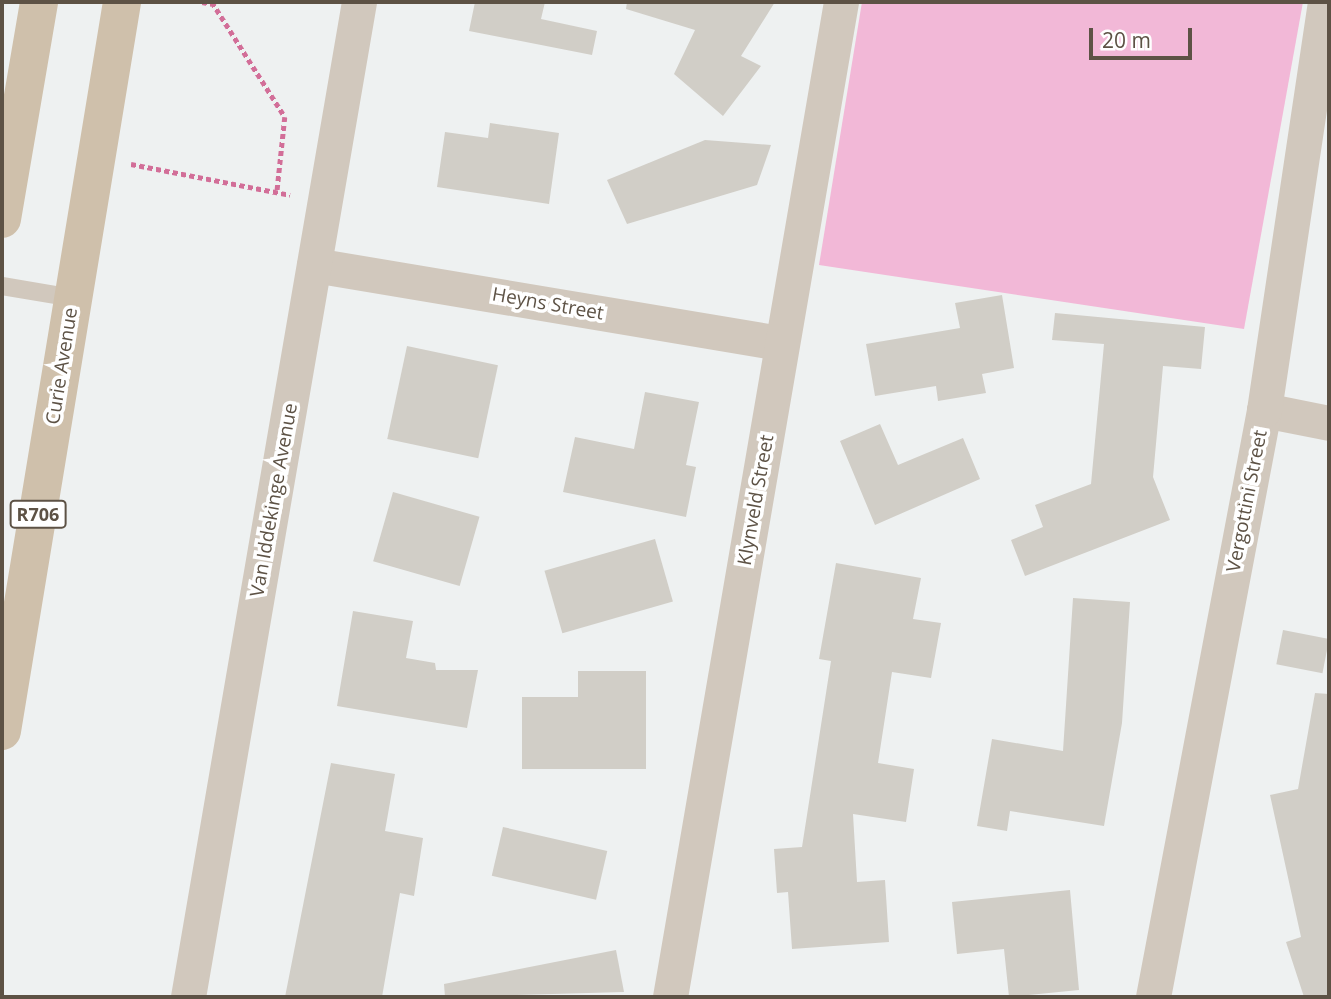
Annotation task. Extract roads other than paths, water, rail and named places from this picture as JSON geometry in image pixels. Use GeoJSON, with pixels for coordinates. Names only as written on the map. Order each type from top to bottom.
{"type":"FeatureCollection","features":[{"type":"Feature","properties":{"kind":"main road"},"geometry":{"type":"LineString","coordinates":[[2,219],[39,2]]}},
{"type":"Feature","properties":{"kind":"main road","name":"Curie Avenue"},"geometry":{"type":"LineString","coordinates":[[2,731],[122,2]]}},
{"type":"Feature","properties":{"kind":"street","name":"Van Iddekinge Avenue"},"geometry":{"type":"LineString","coordinates":[[188,997],[359,2]]}},
{"type":"Feature","properties":{"kind":"street","name":"Klynveld Street"},"geometry":{"type":"LineString","coordinates":[[670,997],[841,2]]}},
{"type":"Feature","properties":{"kind":"street","name":"Vergottini Street"},"geometry":{"type":"LineString","coordinates":[[1153,997],[1264,410],[1325,2]]}},
{"type":"Feature","properties":{"kind":"street","name":"Heyns Street"},"geometry":{"type":"LineString","coordinates":[[314,265],[782,343]]}},
{"type":"Feature","properties":{"kind":"street"},"geometry":{"type":"LineString","coordinates":[[1264,410],[1329,423]]}},
{"type":"Feature","properties":{"kind":"lane"},"geometry":{"type":"LineString","coordinates":[[2,286],[74,298]]}}]}
